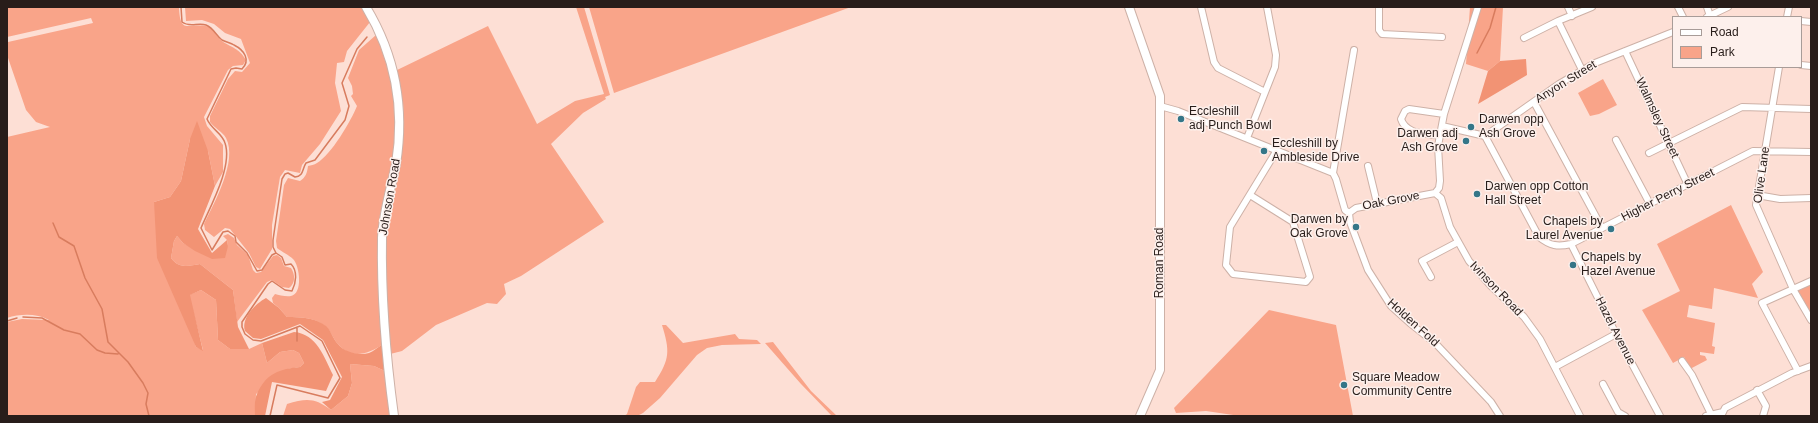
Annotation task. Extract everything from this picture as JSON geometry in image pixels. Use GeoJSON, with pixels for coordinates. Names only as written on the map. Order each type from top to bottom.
{"type":"FeatureCollection","features":[{"type":"Feature","properties":{"kind":"street","name":"Johnson Road"},"geometry":{"type":"LineString","coordinates":[[366,7],[379,29],[387,48],[400,114],[398,146],[384,218],[382,237],[385,333],[394,416]]}},
{"type":"Feature","properties":{"kind":"street","name":"Roman Road"},"geometry":{"type":"LineString","coordinates":[[1129,7],[1160,96],[1160,370],[1140,416]]}},
{"type":"Feature","properties":{"kind":"street"},"geometry":{"type":"LineString","coordinates":[[1200,7],[1214,62],[1218,68],[1265,92]]}},
{"type":"Feature","properties":{"kind":"street"},"geometry":{"type":"LineString","coordinates":[[1247,138],[1275,67],[1276,55],[1267,7]]}},
{"type":"Feature","properties":{"kind":"street"},"geometry":{"type":"LineString","coordinates":[[1380,7],[1379,30],[1382,34],[1442,37]]}},
{"type":"Feature","properties":{"kind":"street"},"geometry":{"type":"LineString","coordinates":[[1435,193],[1439,188],[1440,181],[1438,146],[1444,114],[1478,7]]}},
{"type":"Feature","properties":{"kind":"street"},"geometry":{"type":"LineString","coordinates":[[1568,7],[1572,16]]}},
{"type":"Feature","properties":{"kind":"street"},"geometry":{"type":"LineString","coordinates":[[1524,38],[1592,7]]}},
{"type":"Feature","properties":{"kind":"street"},"geometry":{"type":"LineString","coordinates":[[1678,7],[1682,16]]}},
{"type":"Feature","properties":{"kind":"street"},"geometry":{"type":"LineString","coordinates":[[1707,7],[1709,16],[1728,7]]}},
{"type":"Feature","properties":{"kind":"street"},"geometry":{"type":"LineString","coordinates":[[1558,22],[1582,70]]}},
{"type":"Feature","properties":{"kind":"street","name":"Anyon Street"},"geometry":{"type":"LineString","coordinates":[[1484,136],[1595,62],[1672,32]]}},
{"type":"Feature","properties":{"kind":"street"},"geometry":{"type":"LineString","coordinates":[[1160,106],[1178,111],[1333,173],[1354,50]]}},
{"type":"Feature","properties":{"kind":"street","name":"Walmsley Street"},"geometry":{"type":"LineString","coordinates":[[1625,51],[1688,185]]}},
{"type":"Feature","properties":{"kind":"street"},"geometry":{"type":"LineString","coordinates":[[1346,56],[1353,58]]}},
{"type":"Feature","properties":{"kind":"street","name":"Olive Lane"},"geometry":{"type":"LineString","coordinates":[[1779,68],[1756,205],[1793,289],[1811,320]]}},
{"type":"Feature","properties":{"kind":"street"},"geometry":{"type":"LineString","coordinates":[[1534,102],[1602,228]]}},
{"type":"Feature","properties":{"kind":"street"},"geometry":{"type":"LineString","coordinates":[[1649,154],[1742,107],[1811,109]]}},
{"type":"Feature","properties":{"kind":"street"},"geometry":{"type":"LineString","coordinates":[[1440,136],[1411,131],[1403,125],[1401,119],[1405,112],[1409,109],[1444,114]]}},
{"type":"Feature","properties":{"kind":"street"},"geometry":{"type":"LineString","coordinates":[[1442,126],[1484,136],[1539,237],[1547,244],[1560,247],[1571,244]]}},
{"type":"Feature","properties":{"kind":"street"},"geometry":{"type":"LineString","coordinates":[[1616,140],[1650,204]]}},
{"type":"Feature","properties":{"kind":"street"},"geometry":{"type":"LineString","coordinates":[[1250,195],[1293,222],[1310,277],[1306,282],[1233,274],[1226,265],[1230,227],[1277,150]]}},
{"type":"Feature","properties":{"kind":"street","name":"Higher Perry Street"},"geometry":{"type":"LineString","coordinates":[[1571,244],[1753,151],[1811,152]]}},
{"type":"Feature","properties":{"kind":"street"},"geometry":{"type":"LineString","coordinates":[[1368,166],[1377,203]]}},
{"type":"Feature","properties":{"kind":"street","name":"Holden Fold"},"geometry":{"type":"LineString","coordinates":[[1333,173],[1345,210],[1350,213],[1350,222],[1368,270],[1391,306],[1436,344],[1490,402],[1500,416]]}},
{"type":"Feature","properties":{"kind":"street","name":"Oak Grove"},"geometry":{"type":"LineString","coordinates":[[1350,213],[1356,208],[1377,203],[1435,193]]}},
{"type":"Feature","properties":{"kind":"street","name":"Ivinson Road"},"geometry":{"type":"LineString","coordinates":[[1435,193],[1441,198],[1450,227],[1469,261],[1491,286],[1524,317],[1540,339],[1580,416]]}},
{"type":"Feature","properties":{"kind":"street"},"geometry":{"type":"LineString","coordinates":[[1758,195],[1780,199],[1811,198]]}},
{"type":"Feature","properties":{"kind":"street"},"geometry":{"type":"LineString","coordinates":[[1431,278],[1422,261],[1458,242]]}},
{"type":"Feature","properties":{"kind":"street","name":"Hazel Avenue"},"geometry":{"type":"LineString","coordinates":[[1571,244],[1616,334],[1660,416]]}},
{"type":"Feature","properties":{"kind":"street"},"geometry":{"type":"LineString","coordinates":[[1798,371],[1762,303],[1811,280]]}},
{"type":"Feature","properties":{"kind":"street"},"geometry":{"type":"LineString","coordinates":[[1554,367],[1616,334]]}},
{"type":"Feature","properties":{"kind":"street"},"geometry":{"type":"LineString","coordinates":[[1682,361],[1692,375],[1708,415],[1722,414],[1725,408],[1756,390],[1811,366]]}},
{"type":"Feature","properties":{"kind":"street"},"geometry":{"type":"LineString","coordinates":[[1603,384],[1618,412],[1625,416]]}},
{"type":"Feature","properties":{"kind":"street"},"geometry":{"type":"LineString","coordinates":[[1756,390],[1766,406],[1763,416]]}},
{"type":"Feature","properties":{"kind":"green space"},"geometry":{"type":"Polygon","coordinates":[[[7,7],[179,7],[183,25],[200,25],[209,27],[222,41],[235,49],[246,60],[243,65],[233,66],[228,70],[204,117],[207,126],[223,145],[223,172],[215,186],[208,151],[190,139],[181,181],[170,197],[154,202],[196,347],[203,350],[189,295],[201,290],[216,300],[218,340],[230,349],[249,349],[262,343],[267,363],[280,352],[293,350],[299,353],[304,363],[300,367],[288,369],[256,394],[255,416],[7,416],[7,322],[22,319],[49,320],[39,316],[28,315],[7,318],[7,137],[50,127],[36,122],[26,110],[7,55],[8,42],[93,23],[91,18],[7,37],[7,7]]]}},
{"type":"Feature","properties":{"kind":"green space"},"geometry":{"type":"Polygon","coordinates":[[[185,7],[362,7],[370,22],[347,51],[344,62],[337,63],[335,83],[341,111],[320,144],[302,165],[300,173],[285,170],[280,177],[272,225],[272,249],[260,269],[256,267],[249,253],[230,229],[225,228],[214,237],[205,230],[204,224],[219,194],[227,170],[229,158],[229,147],[226,138],[210,122],[210,116],[228,79],[235,71],[242,72],[250,63],[241,39],[225,33],[214,24],[202,20],[186,21],[185,7]]]}},
{"type":"Feature","properties":{"kind":"green space"},"geometry":{"type":"Polygon","coordinates":[[[576,7],[584,7],[610,95],[583,113],[551,144],[604,222],[521,276],[504,284],[506,294],[497,304],[487,303],[436,325],[402,351],[390,354],[385,260],[386,221],[398,170],[404,129],[403,103],[395,71],[488,26],[537,124],[575,101],[604,94],[576,7]]]}},
{"type":"Feature","properties":{"kind":"green space"},"geometry":{"type":"Polygon","coordinates":[[[589,7],[851,7],[614,93],[589,7]]]}},
{"type":"Feature","properties":{"kind":"green space"},"geometry":{"type":"Polygon","coordinates":[[[1470,7],[1503,7],[1500,61],[1488,71],[1466,64],[1470,7]]]}},
{"type":"Feature","properties":{"kind":"green space"},"geometry":{"type":"Polygon","coordinates":[[[376,35],[385,54],[394,94],[396,145],[380,215],[378,236],[382,345],[365,353],[354,354],[343,349],[336,342],[327,328],[321,323],[307,318],[287,317],[273,303],[272,298],[275,294],[291,296],[295,294],[299,285],[299,273],[293,259],[277,248],[276,241],[284,185],[288,178],[300,181],[304,178],[308,166],[316,164],[328,153],[345,129],[357,106],[351,96],[353,94],[352,86],[348,78],[359,50],[376,35]]]}},
{"type":"Feature","properties":{"kind":"green space"},"geometry":{"type":"Polygon","coordinates":[[[1603,79],[1617,105],[1599,114],[1590,116],[1578,93],[1603,79]]]}},
{"type":"Feature","properties":{"kind":"green space"},"geometry":{"type":"Polygon","coordinates":[[[1731,205],[1763,272],[1752,284],[1758,298],[1714,288],[1712,309],[1689,305],[1687,317],[1715,323],[1712,346],[1715,347],[1714,354],[1700,352],[1700,355],[1705,356],[1707,360],[1690,369],[1684,357],[1673,363],[1642,310],[1680,291],[1657,244],[1731,205]]]}},
{"type":"Feature","properties":{"kind":"green space"},"geometry":{"type":"Polygon","coordinates":[[[228,234],[234,238],[237,245],[248,255],[253,270],[256,273],[261,272],[273,256],[277,255],[281,258],[284,266],[291,268],[294,276],[293,284],[289,288],[282,287],[272,280],[267,282],[237,322],[233,290],[200,264],[184,266],[177,264],[171,258],[174,241],[177,236],[183,243],[212,258],[228,246],[227,240],[223,236],[228,234]]]}},
{"type":"Feature","properties":{"kind":"green space"},"geometry":{"type":"Polygon","coordinates":[[[1811,282],[1811,317],[1795,289],[1811,282]]]}},
{"type":"Feature","properties":{"kind":"green space"},"geometry":{"type":"Polygon","coordinates":[[[1269,310],[1336,325],[1353,416],[1240,416],[1206,411],[1176,413],[1174,408],[1269,310]]]}},
{"type":"Feature","properties":{"kind":"green space"},"geometry":{"type":"Polygon","coordinates":[[[662,325],[666,325],[683,343],[735,334],[739,339],[757,340],[761,344],[722,345],[707,348],[697,355],[660,398],[643,413],[637,416],[624,416],[627,414],[636,387],[640,382],[655,382],[664,367],[667,348],[662,325]]]}},
{"type":"Feature","properties":{"kind":"green space"},"geometry":{"type":"Polygon","coordinates":[[[773,342],[811,391],[837,416],[832,416],[801,384],[765,343],[773,342]]]}},
{"type":"Feature","properties":{"kind":"green space"},"geometry":{"type":"Polygon","coordinates":[[[350,364],[374,366],[385,371],[391,416],[283,416],[287,404],[305,400],[315,401],[331,410],[348,396],[352,383],[350,364]]]}},
{"type":"Feature","properties":{"kind":"shaded area"},"geometry":{"type":"Polygon","coordinates":[[[1526,59],[1527,75],[1478,104],[1488,71],[1500,61],[1526,59]]]}},
{"type":"Feature","properties":{"kind":"shaded area"},"geometry":{"type":"Polygon","coordinates":[[[197,121],[208,151],[215,186],[198,229],[212,253],[227,240],[228,246],[225,258],[212,259],[195,251],[183,243],[177,236],[174,241],[171,258],[177,264],[184,266],[200,264],[233,290],[238,327],[249,349],[230,349],[218,340],[216,300],[201,290],[190,295],[203,351],[196,347],[157,258],[154,202],[170,197],[181,181],[190,139],[197,121]]]}},
{"type":"Feature","properties":{"kind":"shaded area"},"geometry":{"type":"Polygon","coordinates":[[[266,298],[279,308],[287,317],[312,319],[326,326],[338,344],[348,351],[356,354],[365,354],[382,345],[385,371],[374,366],[350,364],[352,383],[348,396],[331,410],[322,402],[330,400],[342,377],[323,340],[300,324],[261,339],[253,338],[245,331],[244,326],[247,316],[253,308],[266,298]]]}},
{"type":"Feature","properties":{"kind":"shaded area"},"geometry":{"type":"Polygon","coordinates":[[[294,332],[309,337],[323,354],[333,375],[326,391],[272,382],[265,416],[255,416],[256,396],[265,381],[274,373],[300,367],[304,363],[299,353],[293,350],[280,352],[267,363],[262,343],[294,332]]]}},
{"type":"Feature","properties":{"kind":"waterway"},"geometry":{"type":"LineString","coordinates":[[181,7],[182,22],[188,25],[203,24],[209,26],[222,40],[238,47],[243,52],[246,59],[245,66],[242,69],[231,69],[207,119],[211,126],[224,140],[227,152],[226,163],[215,198],[201,228],[212,250],[223,232],[228,231],[235,236],[236,242],[247,253],[257,271],[262,270],[272,255],[276,253],[282,257],[285,265],[291,264],[295,270],[295,284],[292,291],[285,290],[272,281],[268,284],[242,322],[242,327],[245,334],[253,340],[261,341],[300,326],[322,341],[340,378],[328,398],[277,385],[270,416]]}},
{"type":"Feature","properties":{"kind":"waterway"},"geometry":{"type":"LineString","coordinates":[[1477,53],[1490,28],[1496,7]]}},
{"type":"Feature","properties":{"kind":"waterway"},"geometry":{"type":"LineString","coordinates":[[276,253],[273,247],[273,240],[282,179],[285,174],[288,173],[295,177],[300,175],[306,163],[315,160],[345,120],[349,106],[342,83],[357,49],[367,37]]}},
{"type":"Feature","properties":{"kind":"waterway"},"geometry":{"type":"LineString","coordinates":[[53,223],[59,237],[74,246],[85,278],[102,309],[108,342],[128,362],[143,383],[148,393],[146,404],[149,416]]}},
{"type":"Feature","properties":{"kind":"waterway"},"geometry":{"type":"LineString","coordinates":[[23,317],[42,318],[64,330],[80,334],[97,350],[105,353],[118,354]]}},
{"type":"Feature","properties":{"kind":"waterway"},"geometry":{"type":"LineString","coordinates":[[7,321],[17,318]]}},
{"type":"Feature","properties":{"kind":"waterway"},"geometry":{"type":"LineString","coordinates":[[297,328],[297,341]]}},
{"type":"Feature","properties":{"kind":"place","name":"Eccleshill adj Punch Bowl"},"geometry":{"type":"Point","coordinates":[1181,119]}},
{"type":"Feature","properties":{"kind":"place","name":"Darwen opp Ash Grove"},"geometry":{"type":"Point","coordinates":[1471,127]}},
{"type":"Feature","properties":{"kind":"place","name":"Darwen adj Ash Grove"},"geometry":{"type":"Point","coordinates":[1466,141]}},
{"type":"Feature","properties":{"kind":"place","name":"Eccleshill by Ambleside Drive"},"geometry":{"type":"Point","coordinates":[1264,151]}},
{"type":"Feature","properties":{"kind":"place","name":"Darwen opp Cotton Hall Street"},"geometry":{"type":"Point","coordinates":[1477,194]}},
{"type":"Feature","properties":{"kind":"place","name":"Darwen by Oak Grove"},"geometry":{"type":"Point","coordinates":[1356,227]}},
{"type":"Feature","properties":{"kind":"place","name":"Chapels by Laurel Avenue"},"geometry":{"type":"Point","coordinates":[1611,229]}},
{"type":"Feature","properties":{"kind":"place","name":"Chapels by Hazel Avenue"},"geometry":{"type":"Point","coordinates":[1573,265]}},
{"type":"Feature","properties":{"kind":"place","name":"Square Meadow Community Centre"},"geometry":{"type":"Point","coordinates":[1344,385]}}]}
